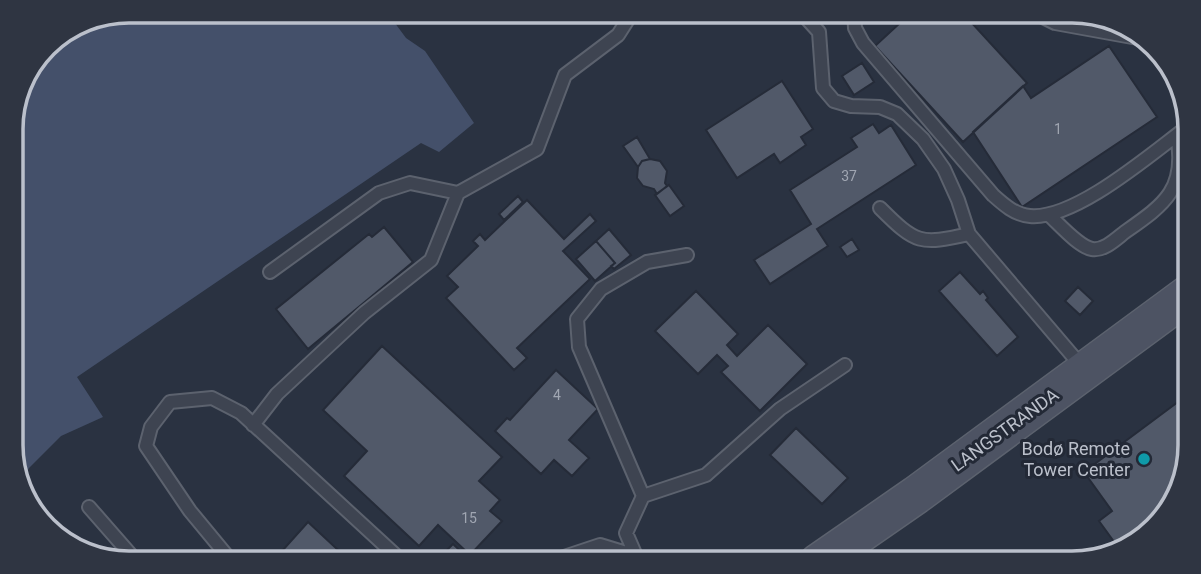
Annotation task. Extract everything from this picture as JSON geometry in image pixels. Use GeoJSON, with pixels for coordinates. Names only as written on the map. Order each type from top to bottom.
{"type":"FeatureCollection","features":[{"type":"Feature","properties":{"kind":"street","name":"LANGSTRANDA"},"geometry":{"type":"LineString","coordinates":[[835,551],[916,495],[1178,302]]}},
{"type":"Feature","properties":{"kind":"lane"},"geometry":{"type":"LineString","coordinates":[[253,425],[278,394],[364,313],[431,260],[458,193],[537,149],[565,75],[618,35],[626,23]]}},
{"type":"Feature","properties":{"kind":"lane"},"geometry":{"type":"LineString","coordinates":[[811,23],[819,32],[823,88],[834,101],[851,106],[880,107],[897,114],[923,139],[944,169],[969,234],[1086,370]]}},
{"type":"Feature","properties":{"kind":"lane"},"geometry":{"type":"LineString","coordinates":[[855,23],[863,43],[993,195],[1010,210],[1029,216],[1055,214],[1101,190],[1177,135]]}},
{"type":"Feature","properties":{"kind":"lane"},"geometry":{"type":"LineString","coordinates":[[1055,23],[1121,35]]}},
{"type":"Feature","properties":{"kind":"lane"},"geometry":{"type":"LineString","coordinates":[[1177,135],[1178,152]]}},
{"type":"Feature","properties":{"kind":"lane"},"geometry":{"type":"LineString","coordinates":[[1049,215],[1083,246],[1093,249],[1104,247],[1159,208],[1170,196],[1178,171]]}},
{"type":"Feature","properties":{"kind":"lane"},"geometry":{"type":"LineString","coordinates":[[270,272],[379,193],[410,183],[458,193]]}},
{"type":"Feature","properties":{"kind":"lane"},"geometry":{"type":"LineString","coordinates":[[880,208],[902,230],[920,240],[936,241],[969,234]]}},
{"type":"Feature","properties":{"kind":"lane"},"geometry":{"type":"LineString","coordinates":[[643,496],[579,347],[576,319],[601,289],[647,262],[687,255]]}},
{"type":"Feature","properties":{"kind":"lane"},"geometry":{"type":"LineString","coordinates":[[635,551],[626,533],[643,496],[706,475],[780,409],[845,365]]}},
{"type":"Feature","properties":{"kind":"lane"},"geometry":{"type":"LineString","coordinates":[[222,551],[190,511],[146,446],[151,427],[170,402],[212,398],[240,413],[390,551]]}},
{"type":"Feature","properties":{"kind":"lane"},"geometry":{"type":"LineString","coordinates":[[89,507],[127,551]]}},
{"type":"Feature","properties":{"kind":"lane"},"geometry":{"type":"LineString","coordinates":[[582,551],[600,545],[617,551]]}},
{"type":"Feature","properties":{"kind":"water"},"geometry":{"type":"Polygon","coordinates":[[[395,23],[406,38],[425,51],[474,123],[439,152],[421,143],[77,377],[103,417],[61,436],[26,473],[23,446],[23,122],[26,101],[45,64],[70,41],[88,31],[108,25],[395,23]]]}},
{"type":"Feature","properties":{"kind":"building"},"geometry":{"type":"Polygon","coordinates":[[[900,23],[972,23],[1027,83],[963,142],[875,46],[900,23]]]}},
{"type":"Feature","properties":{"kind":"building"},"geometry":{"type":"Polygon","coordinates":[[[1109,46],[1157,117],[1022,207],[973,132],[1023,86],[1031,98],[1109,46]]]}},
{"type":"Feature","properties":{"kind":"building"},"geometry":{"type":"Polygon","coordinates":[[[862,63],[874,82],[854,95],[842,76],[862,63]]]}},
{"type":"Feature","properties":{"kind":"building"},"geometry":{"type":"Polygon","coordinates":[[[782,81],[813,129],[801,137],[806,145],[780,163],[774,154],[737,178],[706,130],[782,81]]]}},
{"type":"Feature","properties":{"kind":"building"},"geometry":{"type":"Polygon","coordinates":[[[873,124],[879,133],[891,125],[916,165],[817,229],[828,246],[770,284],[754,260],[811,224],[790,190],[857,147],[851,138],[873,124]]]}},
{"type":"Feature","properties":{"kind":"building"},"geometry":{"type":"Polygon","coordinates":[[[637,137],[650,159],[642,161],[638,167],[623,146],[637,137]]]}},
{"type":"Feature","properties":{"kind":"building"},"geometry":{"type":"Polygon","coordinates":[[[642,161],[660,161],[667,171],[667,186],[657,194],[654,189],[643,186],[637,178],[638,167],[642,161]]]}},
{"type":"Feature","properties":{"kind":"building"},"geometry":{"type":"Polygon","coordinates":[[[669,185],[684,206],[670,216],[655,195],[669,185]]]}},
{"type":"Feature","properties":{"kind":"building"},"geometry":{"type":"Polygon","coordinates":[[[518,196],[523,202],[504,220],[499,214],[518,196]]]}},
{"type":"Feature","properties":{"kind":"building"},"geometry":{"type":"Polygon","coordinates":[[[527,200],[564,239],[590,214],[596,221],[563,251],[590,279],[517,348],[527,358],[514,370],[446,298],[458,287],[447,276],[478,246],[473,241],[480,234],[485,240],[527,200]]]}},
{"type":"Feature","properties":{"kind":"building"},"geometry":{"type":"Polygon","coordinates":[[[384,227],[413,262],[308,349],[276,309],[369,234],[372,237],[384,227]]]}},
{"type":"Feature","properties":{"kind":"building"},"geometry":{"type":"Polygon","coordinates":[[[609,229],[631,255],[614,269],[611,266],[615,263],[596,241],[609,229]]]}},
{"type":"Feature","properties":{"kind":"building"},"geometry":{"type":"Polygon","coordinates":[[[852,239],[859,250],[847,257],[840,247],[852,239]]]}},
{"type":"Feature","properties":{"kind":"building"},"geometry":{"type":"Polygon","coordinates":[[[596,241],[615,263],[595,281],[576,259],[596,241]]]}},
{"type":"Feature","properties":{"kind":"building"},"geometry":{"type":"Polygon","coordinates":[[[960,272],[980,294],[983,291],[988,298],[986,300],[1018,337],[997,356],[939,291],[960,272]]]}},
{"type":"Feature","properties":{"kind":"building"},"geometry":{"type":"Polygon","coordinates":[[[1078,287],[1093,301],[1080,315],[1065,301],[1078,287]]]}},
{"type":"Feature","properties":{"kind":"building"},"geometry":{"type":"Polygon","coordinates":[[[696,291],[738,334],[727,345],[737,356],[768,325],[807,364],[760,411],[721,372],[728,366],[717,355],[698,374],[655,331],[696,291]]]}},
{"type":"Feature","properties":{"kind":"building"},"geometry":{"type":"Polygon","coordinates":[[[382,346],[502,457],[479,481],[500,500],[490,511],[502,521],[474,551],[466,551],[438,525],[419,546],[344,476],[367,451],[323,410],[382,346]]]}},
{"type":"Feature","properties":{"kind":"building"},"geometry":{"type":"Polygon","coordinates":[[[556,370],[598,409],[569,440],[589,458],[572,476],[554,460],[541,474],[495,431],[507,418],[510,420],[556,370]]]}},
{"type":"Feature","properties":{"kind":"building","name":"Bodø Remote Tower Center"},"geometry":{"type":"Polygon","coordinates":[[[1178,402],[1176,466],[1170,486],[1160,504],[1142,525],[1114,542],[1099,521],[1112,511],[1084,472],[1178,402]]]}},
{"type":"Feature","properties":{"kind":"building"},"geometry":{"type":"Polygon","coordinates":[[[796,428],[848,478],[822,504],[770,455],[796,428]]]}},
{"type":"Feature","properties":{"kind":"building"},"geometry":{"type":"Polygon","coordinates":[[[308,522],[339,551],[282,551],[308,522]]]}},
{"type":"Feature","properties":{"kind":"building"},"geometry":{"type":"Polygon","coordinates":[[[453,544],[460,551],[446,551],[453,544]]]}},
{"type":"Feature","properties":{"kind":"place","name":"Bodø Remote Tower Center"},"geometry":{"type":"Point","coordinates":[1144,459]}}]}
